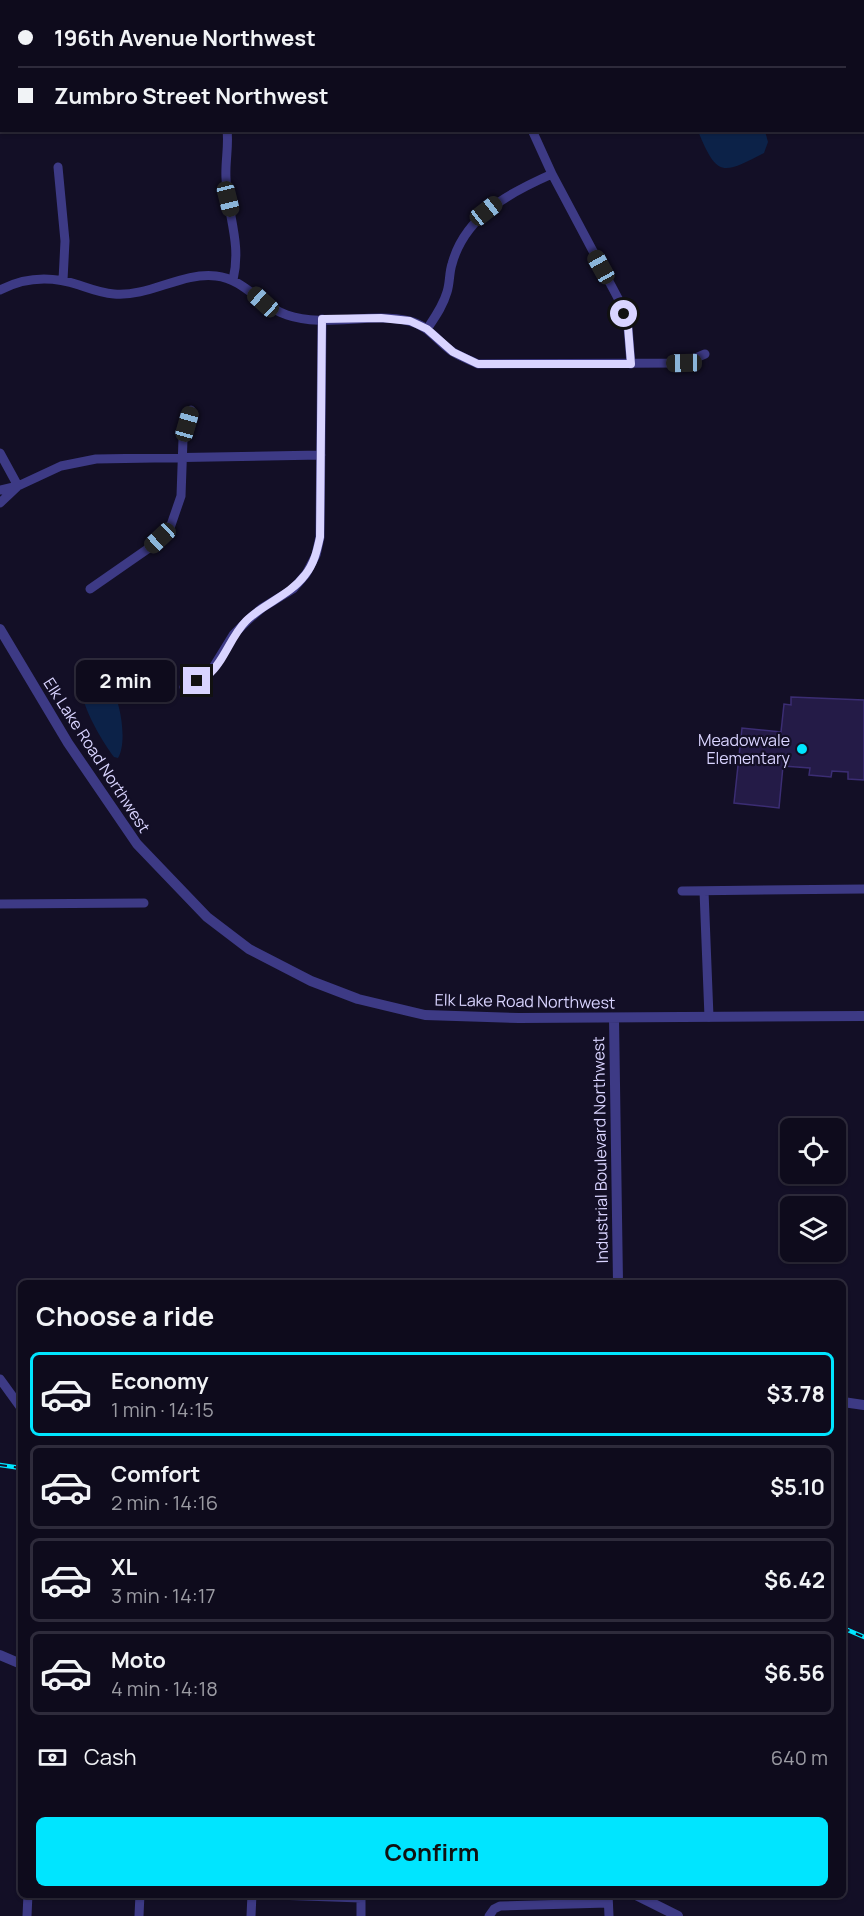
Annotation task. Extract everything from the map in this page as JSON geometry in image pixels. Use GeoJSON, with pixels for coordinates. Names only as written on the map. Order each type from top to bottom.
{"type":"FeatureCollection","features":[{"type":"Feature","properties":{"kind":"street"},"geometry":{"type":"LineString","coordinates":[[226,132],[228,199],[237,240],[233,280]]}},
{"type":"Feature","properties":{"kind":"street"},"geometry":{"type":"LineString","coordinates":[[533,132],[552,174],[620,302],[628,327],[631,364]]}},
{"type":"Feature","properties":{"kind":"street"},"geometry":{"type":"LineString","coordinates":[[58,167],[64,241],[63,280]]}},
{"type":"Feature","properties":{"kind":"street"},"geometry":{"type":"LineString","coordinates":[[427,329],[448,291],[451,266],[460,240],[476,219],[516,191],[552,174]]}},
{"type":"Feature","properties":{"kind":"street"},"geometry":{"type":"LineString","coordinates":[[0,290],[29,280],[63,280],[103,293],[122,295],[151,291],[199,276],[216,276],[233,280],[280,312],[298,318],[381,318],[410,321],[427,329],[453,352],[478,364],[684,363],[705,354]]}},
{"type":"Feature","properties":{"kind":"street"},"geometry":{"type":"LineString","coordinates":[[184,687],[209,674],[233,635],[262,608],[292,589],[306,574],[316,555],[320,537],[322,319]]}},
{"type":"Feature","properties":{"kind":"street"},"geometry":{"type":"LineString","coordinates":[[90,589],[149,548],[171,525],[181,496],[183,439],[191,410]]}},
{"type":"Feature","properties":{"kind":"street"},"geometry":{"type":"LineString","coordinates":[[0,453],[18,486]]}},
{"type":"Feature","properties":{"kind":"street"},"geometry":{"type":"LineString","coordinates":[[0,490],[18,486],[61,466],[79,461],[321,455]]}},
{"type":"Feature","properties":{"kind":"street"},"geometry":{"type":"LineString","coordinates":[[0,503],[18,486]]}},
{"type":"Feature","properties":{"kind":"street","name":"Elk Lake Road Northwest"},"geometry":{"type":"LineString","coordinates":[[0,628],[68,743],[136,844],[207,917],[249,949],[310,981],[358,999],[425,1015],[519,1018],[864,1016]]}},
{"type":"Feature","properties":{"kind":"street"},"geometry":{"type":"LineString","coordinates":[[682,891],[864,889]]}},
{"type":"Feature","properties":{"kind":"street"},"geometry":{"type":"LineString","coordinates":[[704,891],[709,1017]]}},
{"type":"Feature","properties":{"kind":"street"},"geometry":{"type":"LineString","coordinates":[[0,904],[144,903]]}},
{"type":"Feature","properties":{"kind":"street","name":"Industrial Boulevard Northwest"},"geometry":{"type":"LineString","coordinates":[[614,1018],[618,1280]]}},
{"type":"Feature","properties":{"kind":"street"},"geometry":{"type":"LineString","coordinates":[[0,1379],[18,1404]]}},
{"type":"Feature","properties":{"kind":"street"},"geometry":{"type":"LineString","coordinates":[[846,1402],[864,1405]]}},
{"type":"Feature","properties":{"kind":"street"},"geometry":{"type":"LineString","coordinates":[[0,1655],[18,1663]]}},
{"type":"Feature","properties":{"kind":"street"},"geometry":{"type":"LineString","coordinates":[[27,1898],[27,1916]]}},
{"type":"Feature","properties":{"kind":"street"},"geometry":{"type":"LineString","coordinates":[[139,1916],[140,1898]]}},
{"type":"Feature","properties":{"kind":"street"},"geometry":{"type":"LineString","coordinates":[[250,1898],[251,1916]]}},
{"type":"Feature","properties":{"kind":"street"},"geometry":{"type":"LineString","coordinates":[[361,1898],[361,1916]]}},
{"type":"Feature","properties":{"kind":"street"},"geometry":{"type":"LineString","coordinates":[[642,1898],[678,1916]]}},
{"type":"Feature","properties":{"kind":"street"},"geometry":{"type":"LineString","coordinates":[[489,1916],[494,1909],[500,1906],[608,1899],[609,1916]]}},
{"type":"Feature","properties":{"kind":"water"},"geometry":{"type":"Polygon","coordinates":[[[698,132],[765,132],[768,142],[764,153],[730,168],[722,168],[716,164],[698,132]]]}},
{"type":"Feature","properties":{"kind":"water"},"geometry":{"type":"Polygon","coordinates":[[[87,669],[101,673],[113,689],[120,714],[123,739],[118,758],[114,757],[102,739],[88,713],[81,688],[82,677],[87,669]]]}},
{"type":"Feature","properties":{"kind":"building","name":"Meadowvale Elementary"},"geometry":{"type":"Polygon","coordinates":[[[791,697],[864,700],[864,780],[848,779],[848,772],[832,771],[831,777],[809,775],[810,768],[783,766],[779,808],[734,803],[742,728],[781,732],[784,704],[791,705],[791,697]]]}},
{"type":"Feature","properties":{"kind":"railway"},"geometry":{"type":"LineString","coordinates":[[0,1465],[18,1468]]}},
{"type":"Feature","properties":{"kind":"railway"},"geometry":{"type":"LineString","coordinates":[[846,1629],[864,1637]]}},
{"type":"Feature","properties":{"kind":"place","name":"Meadowvale Elementary"},"geometry":{"type":"Point","coordinates":[802,749]}},
{"type":"Feature","properties":{"kind":"route"},"geometry":{"type":"LineString","coordinates":[[197,681],[209,674],[233,635],[248,620],[292,589],[306,574],[316,555],[320,537],[322,319],[381,318],[410,321],[427,329],[453,352],[478,364],[631,364],[628,327],[624,314]]}}]}
